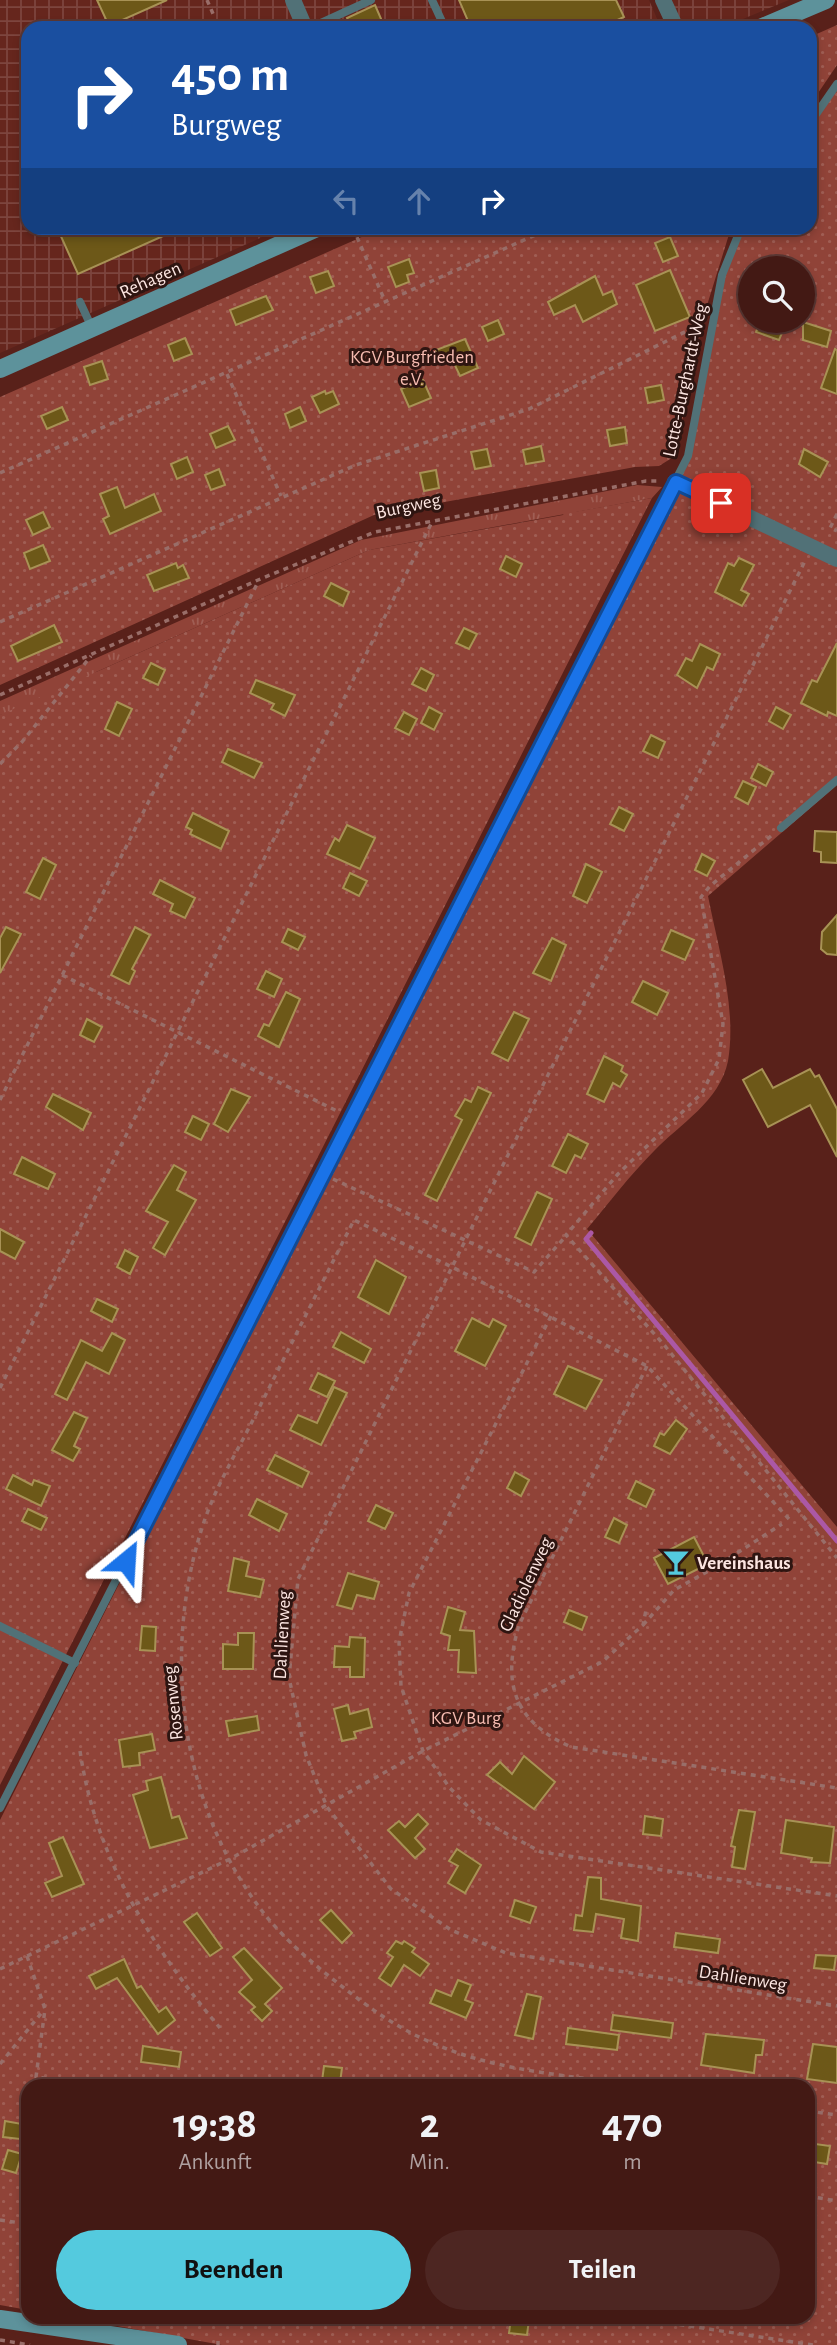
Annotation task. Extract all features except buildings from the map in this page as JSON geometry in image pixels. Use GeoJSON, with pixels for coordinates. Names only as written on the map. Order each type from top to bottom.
{"type":"FeatureCollection","features":[{"type":"Feature","properties":{"kind":"street"},"geometry":{"type":"LineString","coordinates":[[293,0],[304,21]]}},
{"type":"Feature","properties":{"kind":"street"},"geometry":{"type":"LineString","coordinates":[[663,0],[673,21]]}},
{"type":"Feature","properties":{"kind":"street"},"geometry":{"type":"LineString","coordinates":[[776,21],[826,0]]}},
{"type":"Feature","properties":{"kind":"street","name":"Rehagen"},"geometry":{"type":"LineString","coordinates":[[0,369],[301,235]]}},
{"type":"Feature","properties":{"kind":"street"},"geometry":{"type":"LineString","coordinates":[[676,482],[837,559]]}},
{"type":"Feature","properties":{"kind":"street"},"geometry":{"type":"LineString","coordinates":[[0,2319],[21,2322]]}},
{"type":"Feature","properties":{"kind":"street"},"geometry":{"type":"LineString","coordinates":[[34,2324],[178,2345]]}},
{"type":"Feature","properties":{"kind":"lane"},"geometry":{"type":"LineString","coordinates":[[323,21],[371,0]]}},
{"type":"Feature","properties":{"kind":"lane"},"geometry":{"type":"LineString","coordinates":[[432,0],[442,21]]}},
{"type":"Feature","properties":{"kind":"lane"},"geometry":{"type":"LineString","coordinates":[[817,113],[837,83]]}},
{"type":"Feature","properties":{"kind":"lane","name":"Lotte-Burghardt-Weg"},"geometry":{"type":"LineString","coordinates":[[0,1808],[676,482],[688,456],[722,275],[738,235]]}},
{"type":"Feature","properties":{"kind":"lane"},"geometry":{"type":"LineString","coordinates":[[80,302],[92,328]]}},
{"type":"Feature","properties":{"kind":"lane"},"geometry":{"type":"LineString","coordinates":[[781,828],[837,780]]}},
{"type":"Feature","properties":{"kind":"lane"},"geometry":{"type":"LineString","coordinates":[[0,1626],[75,1663]]}},
{"type":"Feature","properties":{"kind":"path"},"geometry":{"type":"LineString","coordinates":[[207,0],[214,16]]}},
{"type":"Feature","properties":{"kind":"path"},"geometry":{"type":"LineString","coordinates":[[356,235],[385,301]]}},
{"type":"Feature","properties":{"kind":"path"},"geometry":{"type":"LineString","coordinates":[[0,473],[535,235]]}},
{"type":"Feature","properties":{"kind":"path"},"geometry":{"type":"LineString","coordinates":[[0,622],[356,465],[529,409],[715,317]]}},
{"type":"Feature","properties":{"kind":"path"},"geometry":{"type":"LineString","coordinates":[[227,374],[281,496]]}},
{"type":"Feature","properties":{"kind":"path","name":"Burgweg"},"geometry":{"type":"LineString","coordinates":[[0,695],[258,580],[375,532],[646,481],[676,482]]}},
{"type":"Feature","properties":{"kind":"path"},"geometry":{"type":"LineString","coordinates":[[837,514],[830,528],[837,531]]}},
{"type":"Feature","properties":{"kind":"path"},"geometry":{"type":"LineString","coordinates":[[0,1388],[433,520]]}},
{"type":"Feature","properties":{"kind":"path"},"geometry":{"type":"LineString","coordinates":[[789,1519],[647,1366],[452,1267],[811,547]]}},
{"type":"Feature","properties":{"kind":"path"},"geometry":{"type":"LineString","coordinates":[[0,1100],[258,580]]}},
{"type":"Feature","properties":{"kind":"path"},"geometry":{"type":"LineString","coordinates":[[0,764],[22,742],[94,653]]}},
{"type":"Feature","properties":{"kind":"path"},"geometry":{"type":"LineString","coordinates":[[322,1174],[534,1272],[618,1174],[702,1093],[719,1059],[723,1024],[701,897],[710,886],[781,828]]}},
{"type":"Feature","properties":{"kind":"path"},"geometry":{"type":"LineString","coordinates":[[62,975],[350,1118]]}},
{"type":"Feature","properties":{"kind":"path","name":"Rosenweg"},"geometry":{"type":"LineString","coordinates":[[452,1267],[354,1220],[203,1525],[184,1614],[181,1665],[184,1710],[206,1807],[230,1859],[266,1915],[316,1966],[372,2010],[434,2044],[509,2066],[596,2079]]}},
{"type":"Feature","properties":{"kind":"path"},"geometry":{"type":"LineString","coordinates":[[566,1236],[665,1346],[837,1558]]}},
{"type":"Feature","properties":{"kind":"path","name":"Dahlienweg"},"geometry":{"type":"LineString","coordinates":[[452,1267],[298,1579],[289,1678],[306,1755],[327,1807],[391,1889],[452,1930],[506,1953],[837,2006]]}},
{"type":"Feature","properties":{"kind":"path"},"geometry":{"type":"LineString","coordinates":[[551,1316],[409,1593],[399,1642],[401,1686],[423,1751],[450,1788],[481,1819],[541,1852],[837,1896]]}},
{"type":"Feature","properties":{"kind":"path","name":"Gladiolenweg"},"geometry":{"type":"LineString","coordinates":[[647,1366],[519,1625],[510,1655],[510,1682],[519,1705],[551,1738],[571,1747],[837,1788]]}},
{"type":"Feature","properties":{"kind":"path"},"geometry":{"type":"LineString","coordinates":[[0,1969],[133,1908],[230,1859],[423,1751],[602,1662],[643,1625],[674,1590],[782,1524]]}},
{"type":"Feature","properties":{"kind":"path"},"geometry":{"type":"LineString","coordinates":[[643,1625],[646,1610]]}},
{"type":"Feature","properties":{"kind":"path"},"geometry":{"type":"LineString","coordinates":[[80,1751],[92,1804],[133,1908],[175,1975],[220,2028]]}},
{"type":"Feature","properties":{"kind":"path"},"geometry":{"type":"LineString","coordinates":[[27,1956],[45,2009],[36,2077],[49,2079]]}},
{"type":"Feature","properties":{"kind":"path"},"geometry":{"type":"LineString","coordinates":[[0,2064],[45,2009]]}},
{"type":"Feature","properties":{"kind":"path"},"geometry":{"type":"LineString","coordinates":[[815,2111],[837,2115]]}},
{"type":"Feature","properties":{"kind":"path"},"geometry":{"type":"LineString","coordinates":[[815,2197],[837,2201]]}},
{"type":"Feature","properties":{"kind":"path"},"geometry":{"type":"LineString","coordinates":[[0,2220],[21,2223]]}},
{"type":"Feature","properties":{"kind":"path"},"geometry":{"type":"LineString","coordinates":[[676,2324],[813,2345]]}},
{"type":"Feature","properties":{"kind":"path"},"geometry":{"type":"LineString","coordinates":[[0,2340],[30,2345]]}},
{"type":"Feature","properties":{"kind":"shaded area"},"geometry":{"type":"Polygon","coordinates":[[[0,0],[649,0],[658,21],[21,21],[21,235],[267,235],[0,353],[0,0]]]}},
{"type":"Feature","properties":{"kind":"shaded area"},"geometry":{"type":"Polygon","coordinates":[[[668,0],[789,0],[738,21],[677,21],[668,0]]]}},
{"type":"Feature","properties":{"kind":"green space"},"geometry":{"type":"Polygon","coordinates":[[[837,25],[837,65],[817,95],[817,34],[837,25]]]}},
{"type":"Feature","properties":{"kind":"green space","name":"KGV Burg"},"geometry":{"type":"Polygon","coordinates":[[[837,84],[837,785],[708,896],[721,957],[730,1020],[728,1061],[724,1075],[708,1100],[645,1160],[587,1229],[837,1527],[837,2345],[222,2345],[106,2324],[815,2324],[815,2079],[21,2079],[21,2309],[0,2305],[0,1820],[688,456],[722,275],[738,235],[817,235],[817,113],[837,84]]]}},
{"type":"Feature","properties":{"kind":"green space","name":"KGV Burgfrieden e.V."},"geometry":{"type":"Polygon","coordinates":[[[366,235],[729,235],[704,315],[675,456],[659,466],[635,467],[374,515],[0,685],[0,397],[366,235]]]}},
{"type":"Feature","properties":{"kind":"green space"},"geometry":{"type":"Polygon","coordinates":[[[637,485],[662,487],[652,498],[369,550],[96,672],[80,701],[0,715],[0,701],[361,540],[637,485]]]}},
{"type":"Feature","properties":{"kind":"green space"},"geometry":{"type":"Polygon","coordinates":[[[652,498],[0,1785],[0,715],[369,550],[563,515],[566,509],[574,512],[652,498]]]}},
{"type":"Feature","properties":{"kind":"waterway"},"geometry":{"type":"LineString","coordinates":[[591,1233],[586,1239],[837,1541]]}},
{"type":"Feature","properties":{"kind":"place","name":"Vereinshaus"},"geometry":{"type":"Point","coordinates":[676,1562]}},
{"type":"Feature","properties":{"kind":"route"},"geometry":{"type":"LineString","coordinates":[[126,1561],[676,482],[721,503]]}}]}
